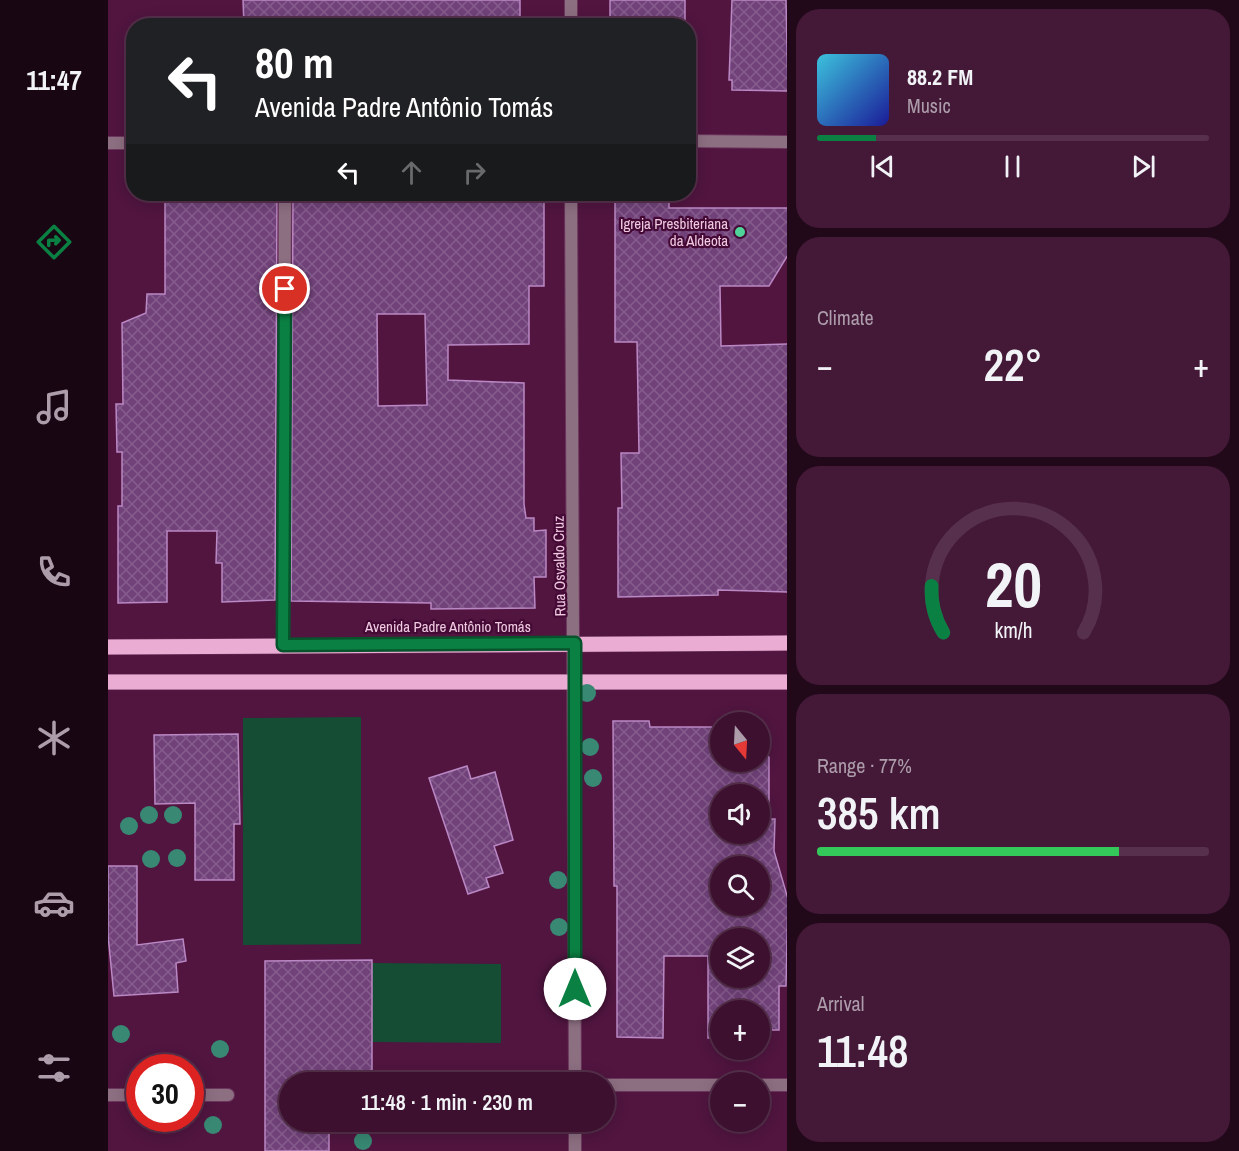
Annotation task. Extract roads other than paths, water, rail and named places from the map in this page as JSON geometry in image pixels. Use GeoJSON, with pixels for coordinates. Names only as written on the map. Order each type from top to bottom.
{"type":"FeatureCollection","features":[{"type":"Feature","properties":{"kind":"main road","name":"Avenida Padre Antônio Tomás"},"geometry":{"type":"LineString","coordinates":[[108,647],[787,643]]}},
{"type":"Feature","properties":{"kind":"main road"},"geometry":{"type":"LineString","coordinates":[[108,682],[787,682]]}},
{"type":"Feature","properties":{"kind":"street"},"geometry":{"type":"LineString","coordinates":[[571,0],[571,18]]}},
{"type":"Feature","properties":{"kind":"street"},"geometry":{"type":"LineString","coordinates":[[696,141],[787,142]]}},
{"type":"Feature","properties":{"kind":"street"},"geometry":{"type":"LineString","coordinates":[[108,143],[126,143]]}},
{"type":"Feature","properties":{"kind":"street"},"geometry":{"type":"LineString","coordinates":[[283,645],[285,201]]}},
{"type":"Feature","properties":{"kind":"street","name":"Rua Osvaldo Cruz"},"geometry":{"type":"LineString","coordinates":[[571,201],[575,643],[575,1072]]}},
{"type":"Feature","properties":{"kind":"street"},"geometry":{"type":"LineString","coordinates":[[615,1085],[710,1085]]}},
{"type":"Feature","properties":{"kind":"street"},"geometry":{"type":"LineString","coordinates":[[770,1085],[787,1085]]}},
{"type":"Feature","properties":{"kind":"street"},"geometry":{"type":"LineString","coordinates":[[108,1095],[126,1095]]}},
{"type":"Feature","properties":{"kind":"street"},"geometry":{"type":"LineString","coordinates":[[204,1095],[228,1095]]}},
{"type":"Feature","properties":{"kind":"street"},"geometry":{"type":"LineString","coordinates":[[575,1132],[575,1151]]}},
{"type":"Feature","properties":{"kind":"place","name":"Igreja Presbiteriana da Aldeota"},"geometry":{"type":"Point","coordinates":[740,232]}}]}
